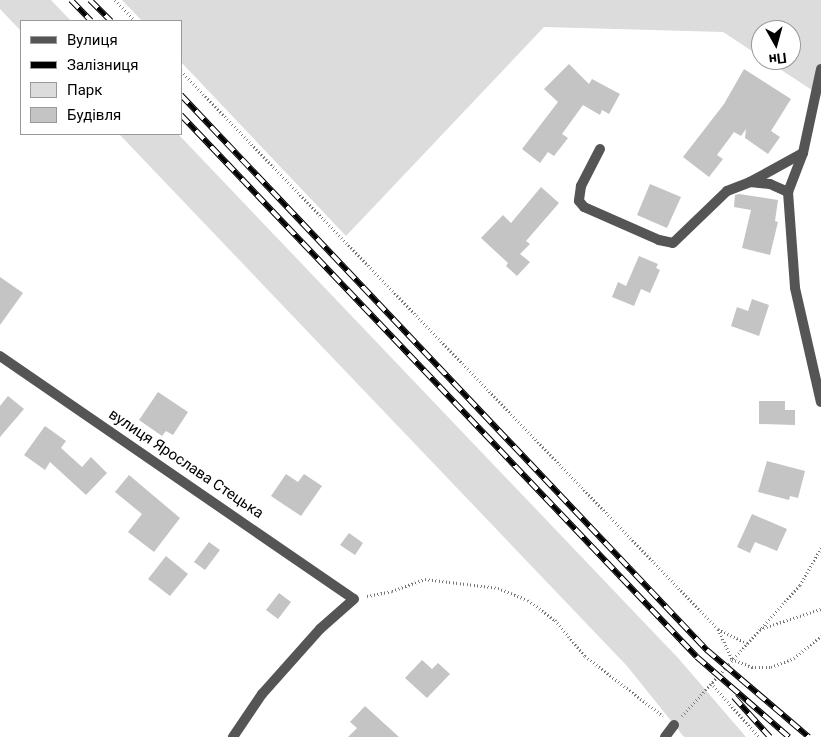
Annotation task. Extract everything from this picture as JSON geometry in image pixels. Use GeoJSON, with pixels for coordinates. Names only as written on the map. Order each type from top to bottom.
{"type":"FeatureCollection","features":[{"type":"Feature","properties":{"kind":"street"},"geometry":{"type":"LineString","coordinates":[[821,70],[803,153],[788,192],[795,288],[821,402]]}},
{"type":"Feature","properties":{"kind":"street"},"geometry":{"type":"LineString","coordinates":[[600,149],[582,186],[579,201],[584,207],[659,240],[673,243],[727,191],[750,182],[803,153]]}},
{"type":"Feature","properties":{"kind":"street"},"geometry":{"type":"LineString","coordinates":[[750,182],[770,184],[788,192]]}},
{"type":"Feature","properties":{"kind":"street","name":"вулиця Ярослава Стецька"},"geometry":{"type":"LineString","coordinates":[[0,356],[354,599]]}},
{"type":"Feature","properties":{"kind":"street"},"geometry":{"type":"LineString","coordinates":[[233,737],[262,694],[320,629],[354,599]]}},
{"type":"Feature","properties":{"kind":"street"},"geometry":{"type":"LineString","coordinates":[[665,737],[674,725]]}},
{"type":"Feature","properties":{"kind":"path"},"geometry":{"type":"LineString","coordinates":[[115,0],[134,20]]}},
{"type":"Feature","properties":{"kind":"path"},"geometry":{"type":"LineString","coordinates":[[182,72],[718,629],[732,660],[752,667],[771,667],[794,658],[821,636]]}},
{"type":"Feature","properties":{"kind":"path"},"geometry":{"type":"LineString","coordinates":[[354,599],[392,591],[425,578],[505,591],[528,600],[555,620],[586,656],[674,725],[800,585],[821,548]]}},
{"type":"Feature","properties":{"kind":"path"},"geometry":{"type":"LineString","coordinates":[[759,630],[821,609]]}},
{"type":"Feature","properties":{"kind":"path"},"geometry":{"type":"LineString","coordinates":[[718,629],[747,643]]}},
{"type":"Feature","properties":{"kind":"path"},"geometry":{"type":"LineString","coordinates":[[711,683],[759,737]]}},
{"type":"Feature","properties":{"kind":"green space"},"geometry":{"type":"Polygon","coordinates":[[[0,0],[51,0],[70,20],[20,20],[20,30],[0,9],[0,0]]]}},
{"type":"Feature","properties":{"kind":"green space"},"geometry":{"type":"Polygon","coordinates":[[[122,0],[821,0],[821,96],[781,70],[801,70],[801,20],[751,20],[751,50],[723,32],[544,27],[346,236],[182,63],[182,20],[141,20],[122,0]]]}},
{"type":"Feature","properties":{"kind":"green space"},"geometry":{"type":"Polygon","coordinates":[[[120,135],[179,135],[679,659],[746,737],[684,737],[627,666],[120,135]]]}},
{"type":"Feature","properties":{"kind":"building"},"geometry":{"type":"Polygon","coordinates":[[[569,64],[589,84],[592,79],[620,94],[609,114],[602,110],[600,115],[583,105],[562,134],[568,138],[554,156],[548,152],[540,163],[522,149],[558,102],[544,89],[569,64]]]}},
{"type":"Feature","properties":{"kind":"building"},"geometry":{"type":"Polygon","coordinates":[[[744,69],[791,99],[771,131],[780,137],[768,154],[745,138],[746,129],[741,136],[734,132],[717,155],[723,159],[709,177],[683,157],[724,104],[744,69]]]}},
{"type":"Feature","properties":{"kind":"building"},"geometry":{"type":"Polygon","coordinates":[[[650,184],[681,197],[667,228],[637,215],[650,184]]]}},
{"type":"Feature","properties":{"kind":"building"},"geometry":{"type":"Polygon","coordinates":[[[541,187],[559,203],[526,241],[530,244],[520,254],[530,262],[517,276],[506,266],[508,263],[481,238],[503,215],[511,223],[541,187]]]}},
{"type":"Feature","properties":{"kind":"building"},"geometry":{"type":"Polygon","coordinates":[[[735,195],[778,200],[775,221],[778,222],[770,255],[742,248],[751,210],[734,207],[735,195]]]}},
{"type":"Feature","properties":{"kind":"building"},"geometry":{"type":"Polygon","coordinates":[[[639,256],[658,264],[656,268],[660,270],[650,293],[641,289],[634,306],[612,297],[618,282],[626,286],[639,256]]]}},
{"type":"Feature","properties":{"kind":"building"},"geometry":{"type":"Polygon","coordinates":[[[0,277],[23,293],[0,325],[0,277]]]}},
{"type":"Feature","properties":{"kind":"building"},"geometry":{"type":"Polygon","coordinates":[[[752,299],[769,305],[759,336],[731,326],[737,307],[748,311],[752,299]]]}},
{"type":"Feature","properties":{"kind":"building"},"geometry":{"type":"Polygon","coordinates":[[[158,392],[188,412],[173,435],[166,431],[162,436],[139,420],[158,392]]]}},
{"type":"Feature","properties":{"kind":"building"},"geometry":{"type":"Polygon","coordinates":[[[8,396],[24,409],[0,437],[0,406],[8,396]]]}},
{"type":"Feature","properties":{"kind":"building"},"geometry":{"type":"Polygon","coordinates":[[[759,401],[785,401],[785,410],[795,410],[795,425],[759,424],[759,401]]]}},
{"type":"Feature","properties":{"kind":"building"},"geometry":{"type":"Polygon","coordinates":[[[45,426],[66,441],[61,448],[82,467],[91,457],[107,473],[86,495],[50,462],[45,470],[24,455],[45,426]]]}},
{"type":"Feature","properties":{"kind":"building"},"geometry":{"type":"Polygon","coordinates":[[[767,461],[805,471],[798,498],[790,496],[789,500],[758,492],[767,461]]]}},
{"type":"Feature","properties":{"kind":"building"},"geometry":{"type":"Polygon","coordinates":[[[286,474],[298,482],[304,474],[322,486],[301,516],[271,496],[286,474]]]}},
{"type":"Feature","properties":{"kind":"building"},"geometry":{"type":"Polygon","coordinates":[[[129,475],[180,518],[154,552],[128,532],[142,514],[115,492],[129,475]]]}},
{"type":"Feature","properties":{"kind":"building"},"geometry":{"type":"Polygon","coordinates":[[[752,514],[787,529],[777,551],[755,542],[750,553],[737,547],[752,514]]]}},
{"type":"Feature","properties":{"kind":"building"},"geometry":{"type":"Polygon","coordinates":[[[349,533],[363,543],[355,555],[340,545],[349,533]]]}},
{"type":"Feature","properties":{"kind":"building"},"geometry":{"type":"Polygon","coordinates":[[[209,542],[220,550],[205,570],[194,562],[209,542]]]}},
{"type":"Feature","properties":{"kind":"building"},"geometry":{"type":"Polygon","coordinates":[[[166,556],[188,574],[170,596],[148,579],[166,556]]]}},
{"type":"Feature","properties":{"kind":"building"},"geometry":{"type":"Polygon","coordinates":[[[279,593],[291,602],[278,619],[266,610],[279,593]]]}},
{"type":"Feature","properties":{"kind":"building"},"geometry":{"type":"Polygon","coordinates":[[[422,660],[432,669],[438,663],[450,674],[427,698],[405,678],[422,660]]]}},
{"type":"Feature","properties":{"kind":"building"},"geometry":{"type":"Polygon","coordinates":[[[365,706],[399,737],[348,737],[357,728],[350,722],[365,706]]]}},
{"type":"Feature","properties":{"kind":"railway"},"geometry":{"type":"LineString","coordinates":[[71,0],[90,20]]}},
{"type":"Feature","properties":{"kind":"railway"},"geometry":{"type":"LineString","coordinates":[[90,0],[110,20]]}},
{"type":"Feature","properties":{"kind":"railway"},"geometry":{"type":"LineString","coordinates":[[182,96],[707,650],[809,737]]}},
{"type":"Feature","properties":{"kind":"railway"},"geometry":{"type":"LineString","coordinates":[[182,116],[697,657],[789,737]]}},
{"type":"Feature","properties":{"kind":"railway"},"geometry":{"type":"LineString","coordinates":[[734,697],[770,737]]}}]}
